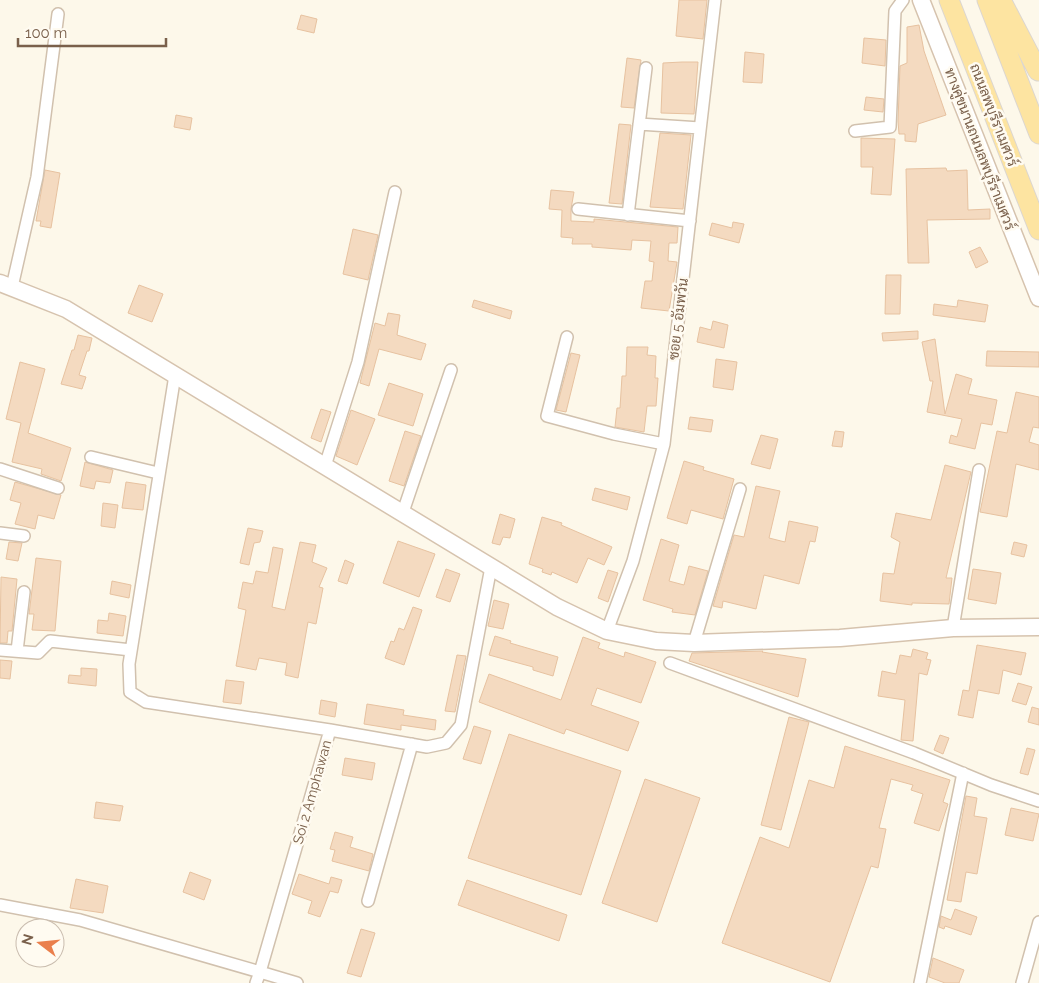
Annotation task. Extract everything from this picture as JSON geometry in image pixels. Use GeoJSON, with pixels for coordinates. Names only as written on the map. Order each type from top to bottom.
{"type":"FeatureCollection","features":[{"type":"Feature","properties":{"kind":"main road","name":"ถนนลพบุรีราเมศวร์"},"geometry":{"type":"LineString","coordinates":[[949,0],[1036,222],[1039,236]]}},
{"type":"Feature","properties":{"kind":"main road"},"geometry":{"type":"LineString","coordinates":[[988,0],[1039,134]]}},
{"type":"Feature","properties":{"kind":"main road"},"geometry":{"type":"LineString","coordinates":[[1001,0],[1039,72]]}},
{"type":"Feature","properties":{"kind":"street","name":"ซอย 5 อัมพวัน"},"geometry":{"type":"LineString","coordinates":[[607,631],[633,561],[664,444],[716,0]]}},
{"type":"Feature","properties":{"kind":"street"},"geometry":{"type":"LineString","coordinates":[[855,131],[890,127],[895,11],[904,0]]}},
{"type":"Feature","properties":{"kind":"street","name":"ทางคู่ขนานถนนลพบุรีราเมศวร์"},"geometry":{"type":"LineString","coordinates":[[921,0],[1039,298]]}},
{"type":"Feature","properties":{"kind":"street"},"geometry":{"type":"LineString","coordinates":[[1011,0],[1039,72]]}},
{"type":"Feature","properties":{"kind":"street"},"geometry":{"type":"LineString","coordinates":[[58,14],[37,177],[6,285],[66,309],[557,607],[607,631],[656,641],[694,643],[840,638],[953,628],[1039,626]]}},
{"type":"Feature","properties":{"kind":"street"},"geometry":{"type":"LineString","coordinates":[[628,215],[646,68]]}},
{"type":"Feature","properties":{"kind":"street"},"geometry":{"type":"LineString","coordinates":[[639,124],[700,128]]}},
{"type":"Feature","properties":{"kind":"street"},"geometry":{"type":"LineString","coordinates":[[325,466],[358,362],[395,192]]}},
{"type":"Feature","properties":{"kind":"street"},"geometry":{"type":"LineString","coordinates":[[578,209],[690,221]]}},
{"type":"Feature","properties":{"kind":"street"},"geometry":{"type":"LineString","coordinates":[[567,337],[547,416],[614,434],[664,444]]}},
{"type":"Feature","properties":{"kind":"street"},"geometry":{"type":"LineString","coordinates":[[403,512],[451,370]]}},
{"type":"Feature","properties":{"kind":"street"},"geometry":{"type":"LineString","coordinates":[[175,375],[128,664],[130,692],[146,702],[330,730]]}},
{"type":"Feature","properties":{"kind":"street"},"geometry":{"type":"LineString","coordinates":[[92,457],[158,474]]}},
{"type":"Feature","properties":{"kind":"street"},"geometry":{"type":"LineString","coordinates":[[0,469],[58,488]]}},
{"type":"Feature","properties":{"kind":"street"},"geometry":{"type":"LineString","coordinates":[[953,628],[979,470]]}},
{"type":"Feature","properties":{"kind":"street"},"geometry":{"type":"LineString","coordinates":[[694,643],[740,489]]}},
{"type":"Feature","properties":{"kind":"street"},"geometry":{"type":"LineString","coordinates":[[0,533],[24,536]]}},
{"type":"Feature","properties":{"kind":"street","name":"Soi 2 Amphawan"},"geometry":{"type":"LineString","coordinates":[[258,977],[330,730],[427,747],[446,742],[461,725],[491,567]]}},
{"type":"Feature","properties":{"kind":"street"},"geometry":{"type":"LineString","coordinates":[[17,651],[24,592]]}},
{"type":"Feature","properties":{"kind":"street"},"geometry":{"type":"LineString","coordinates":[[0,650],[38,653],[50,641],[131,650]]}},
{"type":"Feature","properties":{"kind":"street"},"geometry":{"type":"LineString","coordinates":[[670,663],[1039,801]]}},
{"type":"Feature","properties":{"kind":"street"},"geometry":{"type":"LineString","coordinates":[[368,901],[412,744]]}},
{"type":"Feature","properties":{"kind":"street"},"geometry":{"type":"LineString","coordinates":[[920,983],[932,915],[963,773]]}},
{"type":"Feature","properties":{"kind":"street"},"geometry":{"type":"LineString","coordinates":[[0,905],[80,920],[258,977],[297,983]]}},
{"type":"Feature","properties":{"kind":"street"},"geometry":{"type":"LineString","coordinates":[[1022,983],[1039,922]]}},
{"type":"Feature","properties":{"kind":"building"},"geometry":{"type":"Polygon","coordinates":[[[679,0],[707,0],[703,39],[676,36],[679,0]]]}},
{"type":"Feature","properties":{"kind":"building"},"geometry":{"type":"Polygon","coordinates":[[[301,15],[317,19],[314,33],[297,29],[301,15]]]}},
{"type":"Feature","properties":{"kind":"building"},"geometry":{"type":"Polygon","coordinates":[[[919,25],[924,51],[946,115],[918,124],[916,142],[905,141],[905,134],[899,134],[898,121],[900,66],[907,63],[907,27],[919,25]]]}},
{"type":"Feature","properties":{"kind":"building"},"geometry":{"type":"Polygon","coordinates":[[[864,38],[886,40],[885,66],[862,63],[864,38]]]}},
{"type":"Feature","properties":{"kind":"building"},"geometry":{"type":"Polygon","coordinates":[[[745,52],[764,54],[762,83],[743,82],[745,52]]]}},
{"type":"Feature","properties":{"kind":"building"},"geometry":{"type":"Polygon","coordinates":[[[627,58],[641,60],[634,108],[621,107],[627,58]]]}},
{"type":"Feature","properties":{"kind":"building"},"geometry":{"type":"Polygon","coordinates":[[[698,62],[694,114],[661,113],[663,63],[698,62]]]}},
{"type":"Feature","properties":{"kind":"building"},"geometry":{"type":"Polygon","coordinates":[[[866,97],[884,99],[883,112],[864,110],[866,97]]]}},
{"type":"Feature","properties":{"kind":"building"},"geometry":{"type":"Polygon","coordinates":[[[176,115],[192,118],[190,130],[174,127],[176,115]]]}},
{"type":"Feature","properties":{"kind":"building"},"geometry":{"type":"Polygon","coordinates":[[[619,124],[631,125],[622,204],[609,203],[619,124]]]}},
{"type":"Feature","properties":{"kind":"building"},"geometry":{"type":"Polygon","coordinates":[[[660,133],[691,135],[683,209],[650,207],[660,133]]]}},
{"type":"Feature","properties":{"kind":"building"},"geometry":{"type":"Polygon","coordinates":[[[861,138],[895,139],[891,195],[871,194],[873,167],[861,167],[861,138]]]}},
{"type":"Feature","properties":{"kind":"building"},"geometry":{"type":"Polygon","coordinates":[[[946,168],[947,171],[967,170],[968,210],[990,209],[990,219],[927,220],[929,263],[908,263],[906,169],[946,168]]]}},
{"type":"Feature","properties":{"kind":"building"},"geometry":{"type":"Polygon","coordinates":[[[45,170],[60,173],[51,228],[40,226],[41,221],[36,221],[45,170]]]}},
{"type":"Feature","properties":{"kind":"building"},"geometry":{"type":"Polygon","coordinates":[[[551,190],[574,192],[571,221],[594,222],[594,219],[678,227],[677,243],[669,243],[668,261],[677,262],[669,311],[641,308],[645,281],[652,281],[654,262],[649,261],[651,241],[632,240],[631,250],[592,247],[592,244],[572,244],[573,238],[561,237],[562,210],[549,209],[551,190]]]}},
{"type":"Feature","properties":{"kind":"building"},"geometry":{"type":"Polygon","coordinates":[[[733,222],[744,224],[739,243],[709,235],[712,223],[732,228],[733,222]]]}},
{"type":"Feature","properties":{"kind":"building"},"geometry":{"type":"Polygon","coordinates":[[[353,229],[378,235],[368,280],[343,274],[353,229]]]}},
{"type":"Feature","properties":{"kind":"building"},"geometry":{"type":"Polygon","coordinates":[[[980,247],[988,262],[976,268],[969,252],[980,247]]]}},
{"type":"Feature","properties":{"kind":"building"},"geometry":{"type":"Polygon","coordinates":[[[886,275],[901,275],[900,314],[885,314],[886,275]]]}},
{"type":"Feature","properties":{"kind":"building"},"geometry":{"type":"Polygon","coordinates":[[[139,285],[163,294],[152,322],[128,313],[139,285]]]}},
{"type":"Feature","properties":{"kind":"building"},"geometry":{"type":"Polygon","coordinates":[[[474,300],[512,311],[510,319],[472,307],[474,300]]]}},
{"type":"Feature","properties":{"kind":"building"},"geometry":{"type":"Polygon","coordinates":[[[958,300],[988,305],[985,322],[933,315],[934,304],[957,307],[958,300]]]}},
{"type":"Feature","properties":{"kind":"building"},"geometry":{"type":"Polygon","coordinates":[[[388,313],[400,315],[397,335],[426,344],[421,360],[379,349],[369,386],[360,383],[375,323],[385,326],[388,313]]]}},
{"type":"Feature","properties":{"kind":"building"},"geometry":{"type":"Polygon","coordinates":[[[713,321],[728,325],[724,348],[697,342],[700,327],[711,330],[713,321]]]}},
{"type":"Feature","properties":{"kind":"building"},"geometry":{"type":"Polygon","coordinates":[[[918,331],[918,339],[883,341],[882,333],[918,331]]]}},
{"type":"Feature","properties":{"kind":"building"},"geometry":{"type":"Polygon","coordinates":[[[78,335],[92,338],[79,375],[86,377],[82,389],[61,384],[78,335]]]}},
{"type":"Feature","properties":{"kind":"building"},"geometry":{"type":"Polygon","coordinates":[[[935,339],[945,414],[956,374],[972,379],[968,394],[997,400],[992,425],[981,423],[975,449],[949,443],[951,435],[957,437],[962,419],[927,412],[933,381],[930,381],[922,342],[935,339]]]}},
{"type":"Feature","properties":{"kind":"building"},"geometry":{"type":"Polygon","coordinates":[[[627,347],[648,347],[647,355],[656,356],[655,378],[658,378],[656,406],[647,406],[644,432],[615,427],[617,408],[620,408],[622,376],[626,376],[627,347]]]}},
{"type":"Feature","properties":{"kind":"building"},"geometry":{"type":"Polygon","coordinates":[[[987,351],[1039,352],[1039,367],[986,366],[987,351]]]}},
{"type":"Feature","properties":{"kind":"building"},"geometry":{"type":"Polygon","coordinates":[[[571,353],[580,355],[566,412],[556,410],[571,353]]]}},
{"type":"Feature","properties":{"kind":"building"},"geometry":{"type":"Polygon","coordinates":[[[716,359],[737,362],[733,390],[713,387],[716,359]]]}},
{"type":"Feature","properties":{"kind":"building"},"geometry":{"type":"Polygon","coordinates":[[[20,362],[45,369],[28,433],[71,448],[61,481],[41,474],[42,469],[12,462],[21,423],[6,419],[20,362]]]}},
{"type":"Feature","properties":{"kind":"building"},"geometry":{"type":"Polygon","coordinates":[[[389,383],[423,394],[413,426],[378,415],[389,383]]]}},
{"type":"Feature","properties":{"kind":"building"},"geometry":{"type":"Polygon","coordinates":[[[1016,392],[1039,397],[1039,428],[1033,427],[1029,442],[1039,445],[1039,470],[1016,464],[1007,517],[980,512],[997,431],[1007,433],[1016,392]]]}},
{"type":"Feature","properties":{"kind":"building"},"geometry":{"type":"Polygon","coordinates":[[[321,409],[331,412],[321,442],[311,438],[321,409]]]}},
{"type":"Feature","properties":{"kind":"building"},"geometry":{"type":"Polygon","coordinates":[[[351,410],[375,419],[357,465],[336,456],[351,410]]]}},
{"type":"Feature","properties":{"kind":"building"},"geometry":{"type":"Polygon","coordinates":[[[690,417],[713,420],[711,432],[688,429],[690,417]]]}},
{"type":"Feature","properties":{"kind":"building"},"geometry":{"type":"Polygon","coordinates":[[[405,431],[421,436],[404,486],[389,481],[405,431]]]}},
{"type":"Feature","properties":{"kind":"building"},"geometry":{"type":"Polygon","coordinates":[[[835,431],[844,432],[842,447],[832,446],[835,431]]]}},
{"type":"Feature","properties":{"kind":"building"},"geometry":{"type":"Polygon","coordinates":[[[761,435],[778,439],[770,469],[751,464],[761,435]]]}},
{"type":"Feature","properties":{"kind":"building"},"geometry":{"type":"Polygon","coordinates":[[[684,461],[704,467],[703,470],[734,479],[723,519],[691,510],[687,524],[667,518],[684,461]]]}},
{"type":"Feature","properties":{"kind":"building"},"geometry":{"type":"Polygon","coordinates":[[[85,462],[113,470],[110,483],[96,481],[94,489],[80,486],[85,462]]]}},
{"type":"Feature","properties":{"kind":"building"},"geometry":{"type":"Polygon","coordinates":[[[945,465],[971,472],[946,578],[952,578],[949,604],[912,603],[912,605],[880,601],[883,573],[894,574],[900,542],[891,537],[896,513],[931,520],[945,465]]]}},
{"type":"Feature","properties":{"kind":"building"},"geometry":{"type":"Polygon","coordinates":[[[15,482],[61,495],[54,519],[38,515],[35,529],[15,524],[21,503],[10,500],[15,482]]]}},
{"type":"Feature","properties":{"kind":"building"},"geometry":{"type":"Polygon","coordinates":[[[126,482],[146,485],[143,510],[122,508],[126,482]]]}},
{"type":"Feature","properties":{"kind":"building"},"geometry":{"type":"Polygon","coordinates":[[[756,486],[780,491],[769,538],[785,542],[789,521],[818,527],[815,542],[810,541],[799,584],[764,575],[756,609],[723,601],[722,608],[713,606],[734,535],[744,537],[756,486]]]}},
{"type":"Feature","properties":{"kind":"building"},"geometry":{"type":"Polygon","coordinates":[[[595,488],[630,497],[627,510],[592,500],[595,488]]]}},
{"type":"Feature","properties":{"kind":"building"},"geometry":{"type":"Polygon","coordinates":[[[103,503],[118,505],[115,528],[101,526],[103,503]]]}},
{"type":"Feature","properties":{"kind":"building"},"geometry":{"type":"Polygon","coordinates":[[[500,514],[515,519],[510,538],[503,537],[500,545],[492,543],[500,514]]]}},
{"type":"Feature","properties":{"kind":"building"},"geometry":{"type":"Polygon","coordinates":[[[542,517],[562,523],[561,525],[612,547],[604,565],[588,558],[577,583],[552,572],[551,575],[542,572],[543,569],[529,564],[542,517]]]}},
{"type":"Feature","properties":{"kind":"building"},"geometry":{"type":"Polygon","coordinates":[[[248,528],[263,531],[260,542],[254,543],[249,565],[240,563],[248,528]]]}},
{"type":"Feature","properties":{"kind":"building"},"geometry":{"type":"Polygon","coordinates":[[[661,539],[679,545],[669,581],[684,585],[689,566],[708,571],[695,615],[672,612],[673,609],[643,600],[661,539]]]}},
{"type":"Feature","properties":{"kind":"building"},"geometry":{"type":"Polygon","coordinates":[[[398,541],[435,554],[419,597],[383,583],[398,541]]]}},
{"type":"Feature","properties":{"kind":"building"},"geometry":{"type":"Polygon","coordinates":[[[9,542],[22,543],[18,561],[6,559],[9,542]]]}},
{"type":"Feature","properties":{"kind":"building"},"geometry":{"type":"Polygon","coordinates":[[[300,542],[316,545],[312,562],[327,568],[319,587],[323,588],[316,624],[308,622],[298,678],[285,675],[287,663],[259,658],[256,670],[236,666],[246,610],[238,608],[243,582],[253,584],[256,571],[268,573],[273,547],[283,549],[272,607],[285,610],[300,542]]]}},
{"type":"Feature","properties":{"kind":"building"},"geometry":{"type":"Polygon","coordinates":[[[1014,542],[1027,545],[1024,557],[1011,554],[1014,542]]]}},
{"type":"Feature","properties":{"kind":"building"},"geometry":{"type":"Polygon","coordinates":[[[36,558],[61,561],[55,631],[32,630],[34,614],[29,614],[36,558]]]}},
{"type":"Feature","properties":{"kind":"building"},"geometry":{"type":"Polygon","coordinates":[[[345,560],[354,564],[347,584],[338,581],[345,560]]]}},
{"type":"Feature","properties":{"kind":"building"},"geometry":{"type":"Polygon","coordinates":[[[446,569],[460,574],[450,602],[436,597],[446,569]]]}},
{"type":"Feature","properties":{"kind":"building"},"geometry":{"type":"Polygon","coordinates":[[[973,569],[1001,573],[996,604],[968,599],[973,569]]]}},
{"type":"Feature","properties":{"kind":"building"},"geometry":{"type":"Polygon","coordinates":[[[608,570],[618,573],[608,602],[598,598],[608,570]]]}},
{"type":"Feature","properties":{"kind":"building"},"geometry":{"type":"Polygon","coordinates":[[[1,577],[17,579],[12,631],[8,631],[7,643],[0,643],[1,577]]]}},
{"type":"Feature","properties":{"kind":"building"},"geometry":{"type":"Polygon","coordinates":[[[112,581],[131,585],[129,598],[110,594],[112,581]]]}},
{"type":"Feature","properties":{"kind":"building"},"geometry":{"type":"Polygon","coordinates":[[[494,600],[509,604],[503,629],[488,626],[494,600]]]}},
{"type":"Feature","properties":{"kind":"building"},"geometry":{"type":"Polygon","coordinates":[[[413,607],[422,610],[404,665],[385,658],[391,641],[394,642],[399,628],[404,630],[413,607]]]}},
{"type":"Feature","properties":{"kind":"building"},"geometry":{"type":"Polygon","coordinates":[[[109,613],[126,616],[123,636],[97,633],[98,620],[108,621],[109,613]]]}},
{"type":"Feature","properties":{"kind":"building"},"geometry":{"type":"Polygon","coordinates":[[[495,636],[511,641],[510,643],[558,657],[553,676],[533,670],[533,667],[489,655],[495,636]]]}},
{"type":"Feature","properties":{"kind":"building"},"geometry":{"type":"Polygon","coordinates":[[[583,637],[600,643],[598,648],[624,657],[625,652],[656,662],[641,703],[597,688],[591,705],[639,722],[628,751],[566,729],[564,734],[479,702],[489,674],[561,700],[583,637]]]}},
{"type":"Feature","properties":{"kind":"building"},"geometry":{"type":"Polygon","coordinates":[[[977,645],[1026,653],[1021,675],[1003,670],[999,694],[978,690],[973,718],[958,715],[963,690],[969,691],[977,645]]]}},
{"type":"Feature","properties":{"kind":"building"},"geometry":{"type":"Polygon","coordinates":[[[913,649],[928,653],[926,659],[931,660],[927,675],[919,673],[913,741],[901,740],[905,700],[878,696],[882,671],[896,674],[900,655],[911,657],[913,649]]]}},
{"type":"Feature","properties":{"kind":"building"},"geometry":{"type":"Polygon","coordinates":[[[763,651],[806,659],[798,697],[689,661],[692,653],[763,651]]]}},
{"type":"Feature","properties":{"kind":"building"},"geometry":{"type":"Polygon","coordinates":[[[457,655],[466,656],[455,712],[445,711],[457,655]]]}},
{"type":"Feature","properties":{"kind":"building"},"geometry":{"type":"Polygon","coordinates":[[[0,660],[12,661],[10,679],[0,678],[0,660]]]}},
{"type":"Feature","properties":{"kind":"building"},"geometry":{"type":"Polygon","coordinates":[[[81,668],[97,669],[96,686],[68,683],[69,675],[81,676],[81,668]]]}},
{"type":"Feature","properties":{"kind":"building"},"geometry":{"type":"Polygon","coordinates":[[[226,680],[244,682],[241,704],[223,702],[226,680]]]}},
{"type":"Feature","properties":{"kind":"building"},"geometry":{"type":"Polygon","coordinates":[[[1018,683],[1032,687],[1026,705],[1012,701],[1018,683]]]}},
{"type":"Feature","properties":{"kind":"building"},"geometry":{"type":"Polygon","coordinates":[[[321,700],[337,703],[335,717],[319,714],[321,700]]]}},
{"type":"Feature","properties":{"kind":"building"},"geometry":{"type":"Polygon","coordinates":[[[367,704],[404,710],[403,715],[436,720],[435,730],[401,725],[401,730],[364,724],[367,704]]]}},
{"type":"Feature","properties":{"kind":"building"},"geometry":{"type":"Polygon","coordinates":[[[1032,707],[1039,709],[1039,725],[1028,722],[1032,707]]]}},
{"type":"Feature","properties":{"kind":"building"},"geometry":{"type":"Polygon","coordinates":[[[789,717],[809,722],[781,830],[761,825],[789,717]]]}},
{"type":"Feature","properties":{"kind":"building"},"geometry":{"type":"Polygon","coordinates":[[[474,726],[491,731],[481,764],[463,759],[474,726]]]}},
{"type":"Feature","properties":{"kind":"building"},"geometry":{"type":"Polygon","coordinates":[[[509,734],[621,771],[581,895],[468,858],[509,734]]]}},
{"type":"Feature","properties":{"kind":"building"},"geometry":{"type":"Polygon","coordinates":[[[940,735],[949,738],[943,754],[934,750],[940,735]]]}},
{"type":"Feature","properties":{"kind":"building"},"geometry":{"type":"Polygon","coordinates":[[[845,746],[950,780],[943,802],[948,804],[939,831],[914,823],[923,794],[911,790],[913,785],[891,779],[879,828],[886,829],[878,868],[871,866],[830,982],[722,943],[760,837],[789,848],[809,780],[834,788],[845,746]]]}},
{"type":"Feature","properties":{"kind":"building"},"geometry":{"type":"Polygon","coordinates":[[[1027,748],[1035,750],[1028,775],[1020,773],[1027,748]]]}},
{"type":"Feature","properties":{"kind":"building"},"geometry":{"type":"Polygon","coordinates":[[[345,758],[375,763],[372,780],[342,775],[345,758]]]}},
{"type":"Feature","properties":{"kind":"building"},"geometry":{"type":"Polygon","coordinates":[[[645,779],[700,798],[657,922],[602,903],[645,779]]]}},
{"type":"Feature","properties":{"kind":"building"},"geometry":{"type":"Polygon","coordinates":[[[966,796],[977,798],[974,816],[987,818],[977,874],[966,872],[961,902],[947,900],[966,796]]]}},
{"type":"Feature","properties":{"kind":"building"},"geometry":{"type":"Polygon","coordinates":[[[96,802],[123,806],[120,821],[94,818],[96,802]]]}},
{"type":"Feature","properties":{"kind":"building"},"geometry":{"type":"Polygon","coordinates":[[[1011,808],[1039,814],[1033,841],[1005,835],[1011,808]]]}},
{"type":"Feature","properties":{"kind":"building"},"geometry":{"type":"Polygon","coordinates":[[[335,832],[353,837],[350,847],[373,854],[369,871],[332,861],[335,850],[330,849],[335,832]]]}},
{"type":"Feature","properties":{"kind":"building"},"geometry":{"type":"Polygon","coordinates":[[[190,872],[211,880],[204,900],[183,892],[190,872]]]}},
{"type":"Feature","properties":{"kind":"building"},"geometry":{"type":"Polygon","coordinates":[[[299,874],[329,884],[331,877],[342,880],[338,893],[330,891],[320,917],[308,913],[312,901],[292,894],[299,874]]]}},
{"type":"Feature","properties":{"kind":"building"},"geometry":{"type":"Polygon","coordinates":[[[76,879],[108,886],[103,913],[70,908],[76,879]]]}},
{"type":"Feature","properties":{"kind":"building"},"geometry":{"type":"Polygon","coordinates":[[[467,880],[567,915],[559,941],[458,905],[467,880]]]}},
{"type":"Feature","properties":{"kind":"building"},"geometry":{"type":"Polygon","coordinates":[[[955,909],[977,917],[971,935],[945,926],[944,929],[939,927],[941,916],[951,920],[955,909]]]}},
{"type":"Feature","properties":{"kind":"building"},"geometry":{"type":"Polygon","coordinates":[[[361,929],[375,933],[361,977],[347,973],[361,929]]]}},
{"type":"Feature","properties":{"kind":"building"},"geometry":{"type":"Polygon","coordinates":[[[933,958],[964,970],[959,983],[945,983],[929,977],[933,958]]]}}]}
